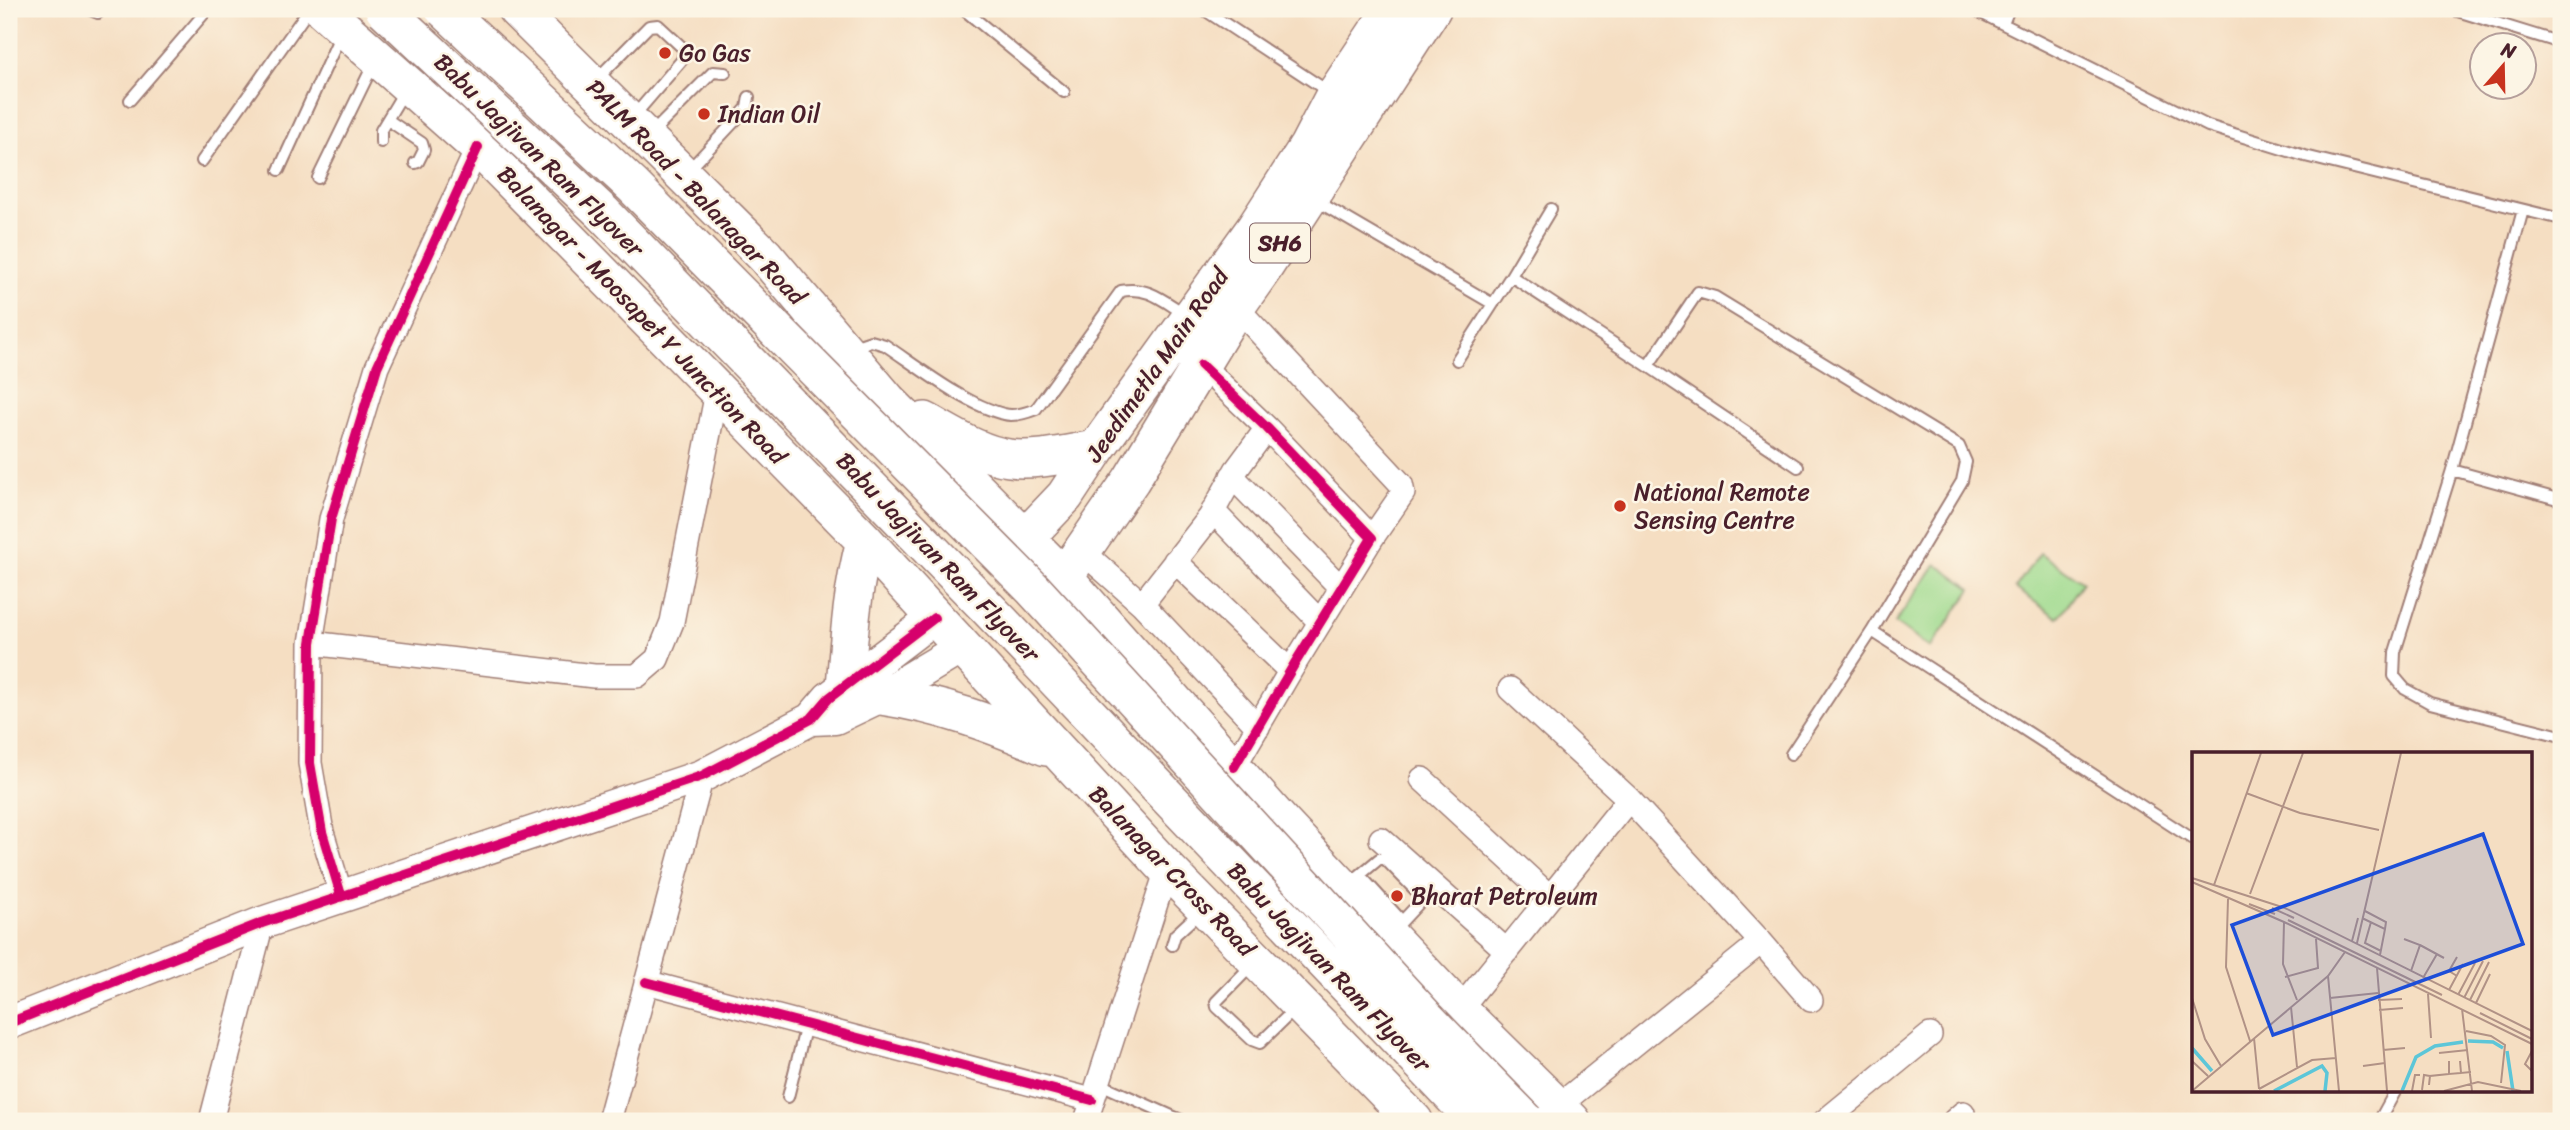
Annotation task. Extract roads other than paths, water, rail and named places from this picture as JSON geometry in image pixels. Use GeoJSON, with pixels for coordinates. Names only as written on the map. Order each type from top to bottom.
{"type":"FeatureCollection","features":[{"type":"Feature","properties":{"kind":"main road","name":"Babu Jagjivan Ram Flyover"},"geometry":{"type":"LineString","coordinates":[[384,9],[603,212],[1002,624],[1476,1121]]}},
{"type":"Feature","properties":{"kind":"main road","name":"Babu Jagjivan Ram Flyover"},"geometry":{"type":"LineString","coordinates":[[444,9],[634,186],[1033,589],[1428,1020],[1526,1121]]}},
{"type":"Feature","properties":{"kind":"main road","name":"Jeedimetla Main Road"},"geometry":{"type":"LineString","coordinates":[[1026,537],[1065,496],[1263,216],[1308,146],[1334,96],[1392,9]]}},
{"type":"Feature","properties":{"kind":"main road","name":"Jeedimetla Main Road"},"geometry":{"type":"LineString","coordinates":[[1074,564],[1131,480],[1236,307],[1432,9]]}},
{"type":"Feature","properties":{"kind":"main road","name":"PALM Road - Balanagar Road"},"geometry":{"type":"LineString","coordinates":[[532,16],[591,85],[765,256],[887,400],[1026,537],[1074,564],[1234,767]]}},
{"type":"Feature","properties":{"kind":"main road","name":"Balanagar - Moosapet Y Junction Road"},"geometry":{"type":"LineString","coordinates":[[333,18],[478,147],[864,541]]}},
{"type":"Feature","properties":{"kind":"main road"},"geometry":{"type":"LineString","coordinates":[[579,251],[610,244],[642,222],[680,172]]}},
{"type":"Feature","properties":{"kind":"main road"},"geometry":{"type":"LineString","coordinates":[[661,334],[674,309],[699,278],[734,258],[765,256]]}},
{"type":"Feature","properties":{"kind":"main road"},"geometry":{"type":"LineString","coordinates":[[887,400],[955,438],[988,453],[1011,459],[1096,449]]}},
{"type":"Feature","properties":{"kind":"main road"},"geometry":{"type":"LineString","coordinates":[[864,541],[934,618]]}},
{"type":"Feature","properties":{"kind":"main road"},"geometry":{"type":"LineString","coordinates":[[845,687],[850,622],[864,541]]}},
{"type":"Feature","properties":{"kind":"main road","name":"Balanagar Cross Road"},"geometry":{"type":"LineString","coordinates":[[934,618],[1167,869],[1414,1121]]}},
{"type":"Feature","properties":{"kind":"main road"},"geometry":{"type":"LineString","coordinates":[[881,696],[921,702],[987,722],[1059,754]]}},
{"type":"Feature","properties":{"kind":"main road"},"geometry":{"type":"LineString","coordinates":[[1234,767],[1283,824],[1352,882],[1395,928],[1459,1010],[1557,1116]]}},
{"type":"Feature","properties":{"kind":"street"},"geometry":{"type":"LineString","coordinates":[[341,895],[322,832],[310,763],[310,643],[331,519],[377,367],[478,147]]}},
{"type":"Feature","properties":{"kind":"street"},"geometry":{"type":"LineString","coordinates":[[1234,767],[1320,622],[1403,493],[1401,484],[1236,307]]}},
{"type":"Feature","properties":{"kind":"street"},"geometry":{"type":"LineString","coordinates":[[1201,365],[1267,428],[1372,538]]}},
{"type":"Feature","properties":{"kind":"street"},"geometry":{"type":"LineString","coordinates":[[310,643],[594,676],[637,676],[657,659],[672,622],[717,392]]}},
{"type":"Feature","properties":{"kind":"street"},"geometry":{"type":"LineString","coordinates":[[1142,604],[1213,511],[1233,476],[1267,428]]}},
{"type":"Feature","properties":{"kind":"street"},"geometry":{"type":"LineString","coordinates":[[1233,476],[1341,588]]}},
{"type":"Feature","properties":{"kind":"street"},"geometry":{"type":"LineString","coordinates":[[1213,511],[1320,622]]}},
{"type":"Feature","properties":{"kind":"street"},"geometry":{"type":"LineString","coordinates":[[1175,561],[1290,671]]}},
{"type":"Feature","properties":{"kind":"street"},"geometry":{"type":"LineString","coordinates":[[1074,564],[1142,604],[1258,727]]}},
{"type":"Feature","properties":{"kind":"street"},"geometry":{"type":"LineString","coordinates":[[9,1023],[262,923],[702,776],[811,719],[829,698],[934,618]]}},
{"type":"Feature","properties":{"kind":"street"},"geometry":{"type":"LineString","coordinates":[[811,719],[835,718],[881,696],[961,648]]}},
{"type":"Feature","properties":{"kind":"street"},"geometry":{"type":"LineString","coordinates":[[1510,689],[1629,799],[1811,1000]]}},
{"type":"Feature","properties":{"kind":"street"},"geometry":{"type":"LineString","coordinates":[[610,1121],[702,776]]}},
{"type":"Feature","properties":{"kind":"street"},"geometry":{"type":"LineString","coordinates":[[1422,779],[1550,897]]}},
{"type":"Feature","properties":{"kind":"street"},"geometry":{"type":"LineString","coordinates":[[1459,1010],[1629,799]]}},
{"type":"Feature","properties":{"kind":"street"},"geometry":{"type":"LineString","coordinates":[[1381,839],[1507,951]]}},
{"type":"Feature","properties":{"kind":"street"},"geometry":{"type":"LineString","coordinates":[[646,982],[1092,1101],[1167,869]]}},
{"type":"Feature","properties":{"kind":"street"},"geometry":{"type":"LineString","coordinates":[[211,1121],[262,923]]}},
{"type":"Feature","properties":{"kind":"street"},"geometry":{"type":"LineString","coordinates":[[1557,1116],[1761,942]]}},
{"type":"Feature","properties":{"kind":"street"},"geometry":{"type":"LineString","coordinates":[[1825,1121],[1930,1035]]}},
{"type":"Feature","properties":{"kind":"lane"},"geometry":{"type":"LineString","coordinates":[[130,100],[208,9]]}},
{"type":"Feature","properties":{"kind":"lane"},"geometry":{"type":"LineString","coordinates":[[202,162],[310,9]]}},
{"type":"Feature","properties":{"kind":"lane"},"geometry":{"type":"LineString","coordinates":[[963,9],[1064,92]]}},
{"type":"Feature","properties":{"kind":"lane"},"geometry":{"type":"LineString","coordinates":[[1203,9],[1334,96]]}},
{"type":"Feature","properties":{"kind":"lane"},"geometry":{"type":"LineString","coordinates":[[1973,9],[2208,126],[2305,156],[2561,219]]}},
{"type":"Feature","properties":{"kind":"lane"},"geometry":{"type":"LineString","coordinates":[[2004,24],[2009,9]]}},
{"type":"Feature","properties":{"kind":"lane"},"geometry":{"type":"LineString","coordinates":[[2451,9],[2561,43]]}},
{"type":"Feature","properties":{"kind":"lane"},"geometry":{"type":"LineString","coordinates":[[279,170],[333,18]]}},
{"type":"Feature","properties":{"kind":"lane"},"geometry":{"type":"LineString","coordinates":[[591,85],[649,26],[658,25],[685,50],[682,60],[638,130]]}},
{"type":"Feature","properties":{"kind":"lane"},"geometry":{"type":"LineString","coordinates":[[318,178],[377,57]]}},
{"type":"Feature","properties":{"kind":"lane"},"geometry":{"type":"LineString","coordinates":[[638,130],[713,72],[725,73]]}},
{"type":"Feature","properties":{"kind":"lane"},"geometry":{"type":"LineString","coordinates":[[381,142],[382,130],[408,85]]}},
{"type":"Feature","properties":{"kind":"lane"},"geometry":{"type":"LineString","coordinates":[[680,172],[747,108],[749,97]]}},
{"type":"Feature","properties":{"kind":"lane"},"geometry":{"type":"LineString","coordinates":[[388,120],[422,143],[424,150],[415,163]]}},
{"type":"Feature","properties":{"kind":"lane"},"geometry":{"type":"LineString","coordinates":[[1309,197],[1493,304]]}},
{"type":"Feature","properties":{"kind":"lane"},"geometry":{"type":"LineString","coordinates":[[1457,360],[1550,209]]}},
{"type":"Feature","properties":{"kind":"lane"},"geometry":{"type":"LineString","coordinates":[[2523,210],[2452,470],[2395,652],[2394,676],[2405,689],[2430,702],[2561,736]]}},
{"type":"Feature","properties":{"kind":"lane"},"geometry":{"type":"LineString","coordinates":[[1511,276],[1798,467]]}},
{"type":"Feature","properties":{"kind":"lane"},"geometry":{"type":"LineString","coordinates":[[845,350],[871,341],[885,345],[981,406],[1006,415],[1023,414],[1036,409],[1121,291],[1137,288],[1190,318]]}},
{"type":"Feature","properties":{"kind":"lane"},"geometry":{"type":"LineString","coordinates":[[1648,366],[1698,292],[1715,297],[1959,446],[1966,462],[1962,481],[1872,631],[1791,754]]}},
{"type":"Feature","properties":{"kind":"lane"},"geometry":{"type":"LineString","coordinates":[[2452,470],[2561,500]]}},
{"type":"Feature","properties":{"kind":"lane"},"geometry":{"type":"LineString","coordinates":[[1872,631],[2192,839]]}},
{"type":"Feature","properties":{"kind":"lane"},"geometry":{"type":"LineString","coordinates":[[1352,882],[1379,859],[1384,859],[1421,896],[1420,902],[1395,928]]}},
{"type":"Feature","properties":{"kind":"lane"},"geometry":{"type":"LineString","coordinates":[[1172,945],[1175,935],[1205,907]]}},
{"type":"Feature","properties":{"kind":"lane"},"geometry":{"type":"LineString","coordinates":[[1217,990],[1254,958]]}},
{"type":"Feature","properties":{"kind":"lane"},"geometry":{"type":"LineString","coordinates":[[1254,958],[1216,1002],[1217,1007],[1252,1040],[1260,1043],[1300,1004]]}},
{"type":"Feature","properties":{"kind":"lane"},"geometry":{"type":"LineString","coordinates":[[788,1097],[806,1025]]}},
{"type":"Feature","properties":{"kind":"lane"},"geometry":{"type":"LineString","coordinates":[[2379,1121],[2395,1092]]}},
{"type":"Feature","properties":{"kind":"lane"},"geometry":{"type":"LineString","coordinates":[[1092,1101],[1183,1121]]}},
{"type":"Feature","properties":{"kind":"place","name":"Go Gas"},"geometry":{"type":"Point","coordinates":[665,53]}},
{"type":"Feature","properties":{"kind":"place","name":"Indian Oil"},"geometry":{"type":"Point","coordinates":[704,114]}},
{"type":"Feature","properties":{"kind":"place","name":"National Remote Sensing Centre"},"geometry":{"type":"Point","coordinates":[1620,506]}},
{"type":"Feature","properties":{"kind":"place","name":"Bharat Petroleum"},"geometry":{"type":"Point","coordinates":[1397,896]}}]}
